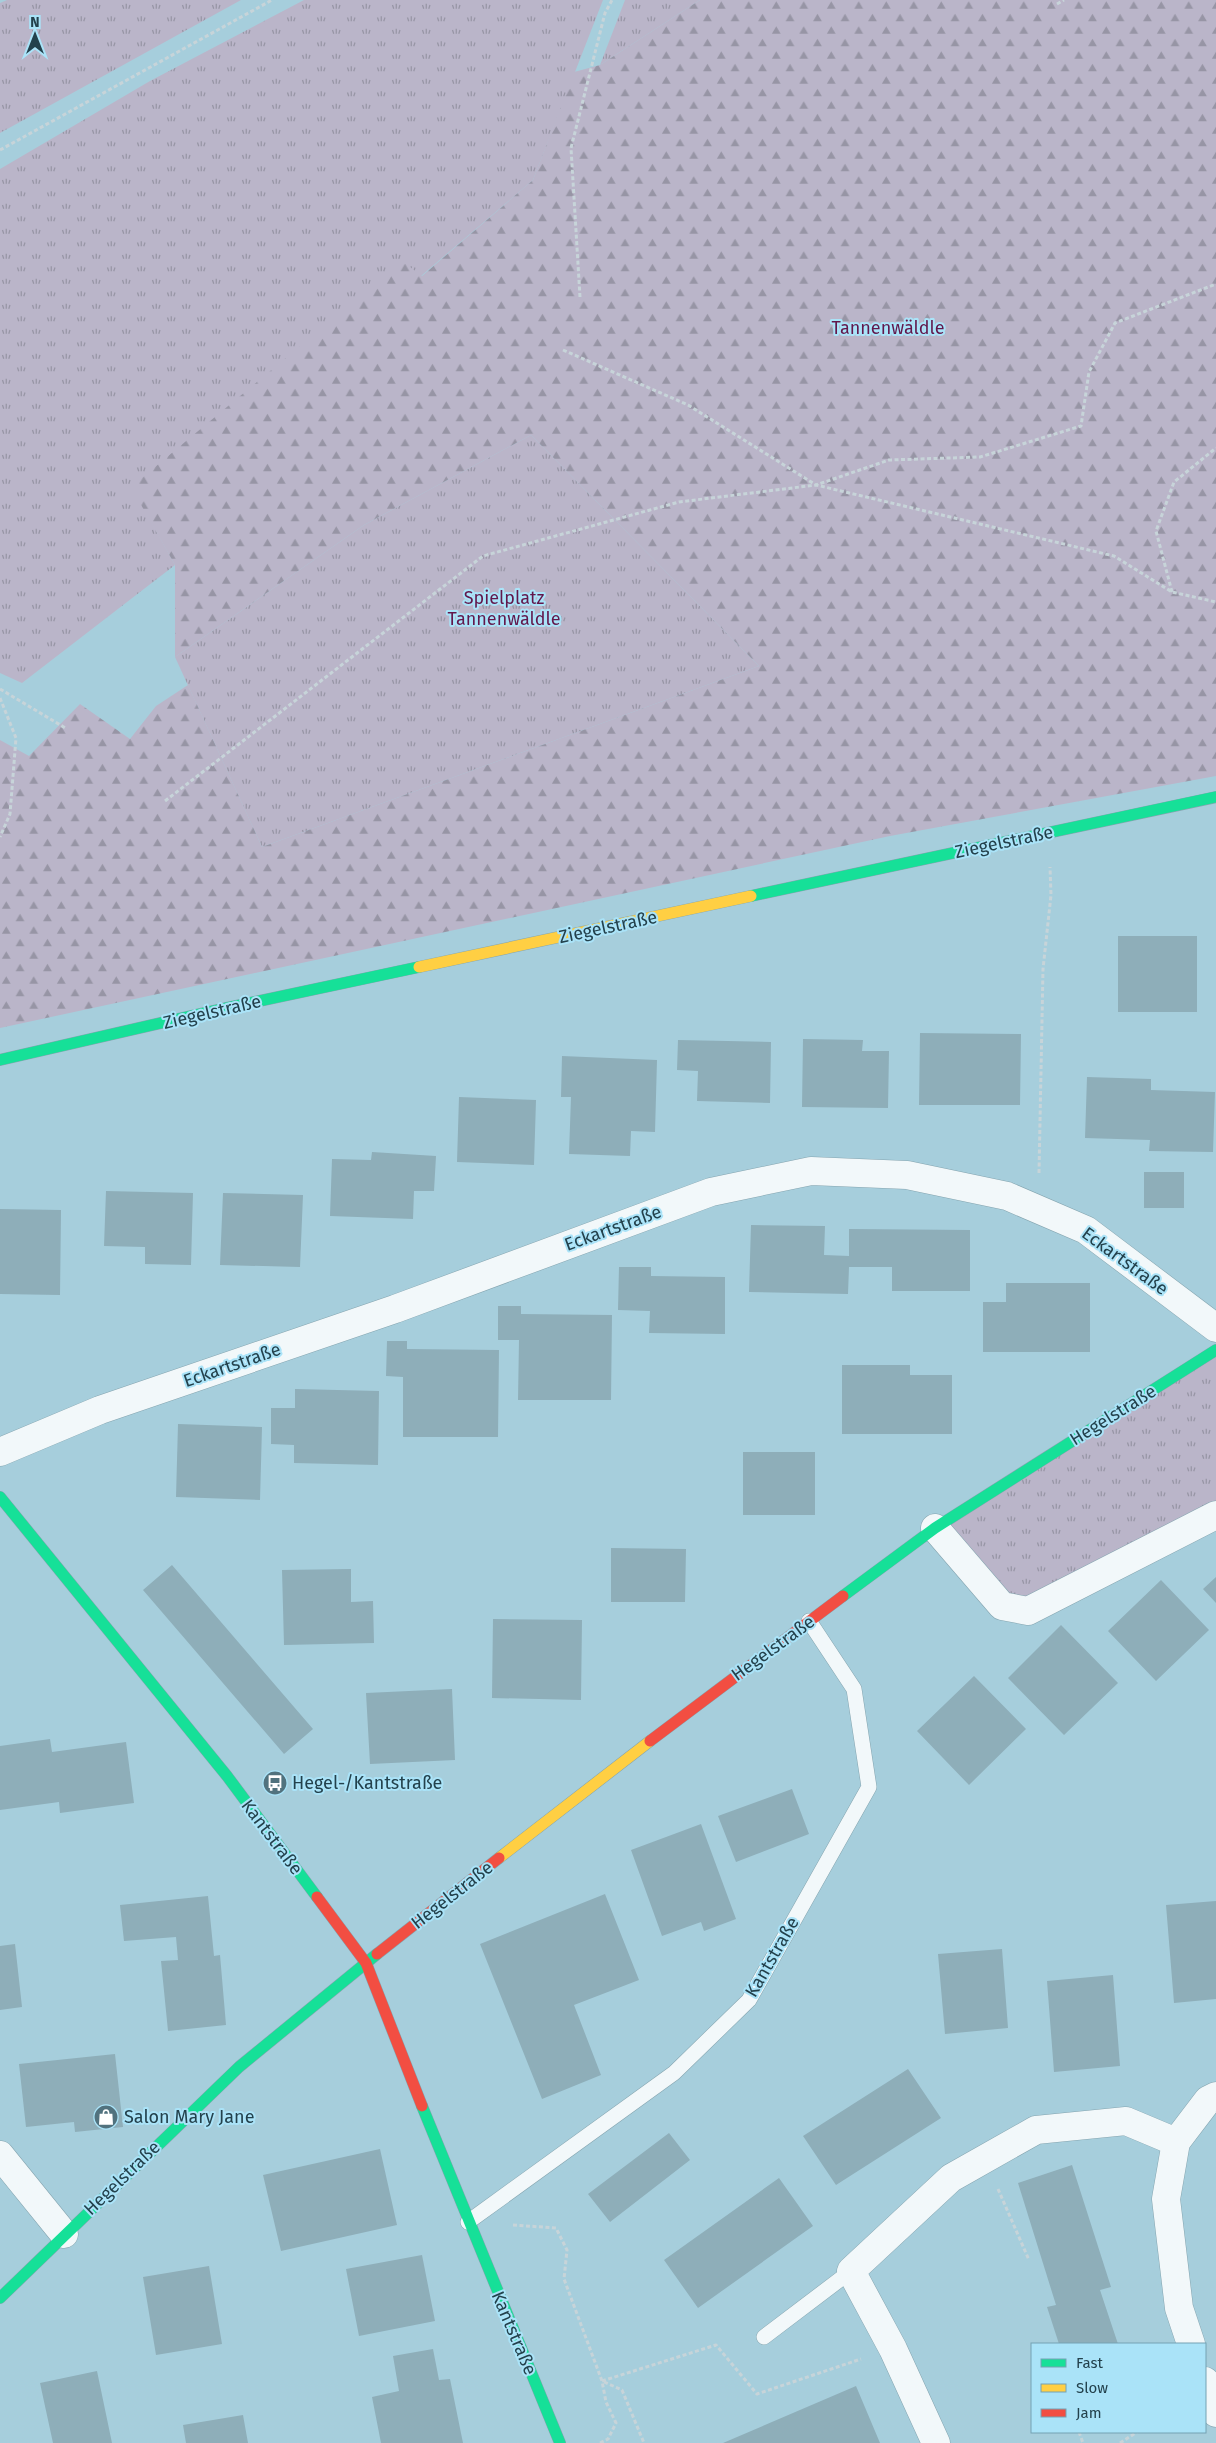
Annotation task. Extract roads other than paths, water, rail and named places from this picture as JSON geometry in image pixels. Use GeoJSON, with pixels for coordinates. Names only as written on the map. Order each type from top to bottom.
{"type":"FeatureCollection","features":[{"type":"Feature","properties":{"kind":"street","name":"Ziegelstraße"},"geometry":{"type":"LineString","coordinates":[[0,1060],[226,1008],[1216,798]]}},
{"type":"Feature","properties":{"kind":"street","name":"Eckartstraße"},"geometry":{"type":"LineString","coordinates":[[0,1452],[100,1410],[395,1309],[711,1192],[811,1171],[907,1175],[1007,1196],[1086,1230],[1216,1328]]}},
{"type":"Feature","properties":{"kind":"street","name":"Hegelstraße"},"geometry":{"type":"LineString","coordinates":[[0,2298],[64,2234],[239,2067],[366,1962],[704,1698],[935,1528],[1216,1350]]}},
{"type":"Feature","properties":{"kind":"street","name":"Kantstraße"},"geometry":{"type":"LineString","coordinates":[[0,1497],[227,1776],[366,1962],[468,2222],[560,2443]]}},
{"type":"Feature","properties":{"kind":"street"},"geometry":{"type":"LineString","coordinates":[[935,1528],[1002,1606],[1028,1611],[1216,1515]]}},
{"type":"Feature","properties":{"kind":"street"},"geometry":{"type":"LineString","coordinates":[[1192,2343],[1179,2308],[1166,2199],[1176,2142],[1208,2100],[1216,2096]]}},
{"type":"Feature","properties":{"kind":"street"},"geometry":{"type":"LineString","coordinates":[[936,2443],[892,2349],[851,2271],[951,2178],[1036,2130],[1126,2121],[1176,2142]]}},
{"type":"Feature","properties":{"kind":"street"},"geometry":{"type":"LineString","coordinates":[[0,2155],[64,2234]]}},
{"type":"Feature","properties":{"kind":"street"},"geometry":{"type":"LineString","coordinates":[[1206,2384],[1216,2413]]}},
{"type":"Feature","properties":{"kind":"lane","name":"Kantstraße"},"geometry":{"type":"LineString","coordinates":[[468,2222],[674,2074],[749,2000],[764,1975],[869,1787],[854,1689],[809,1621]]}},
{"type":"Feature","properties":{"kind":"lane"},"geometry":{"type":"LineString","coordinates":[[764,2337],[851,2271]]}},
{"type":"Feature","properties":{"kind":"place","name":"Hegel-/Kantstraße"},"geometry":{"type":"Point","coordinates":[275,1783]}},
{"type":"Feature","properties":{"kind":"place","name":"Salon Mary Jane"},"geometry":{"type":"Point","coordinates":[106,2117]}},
{"type":"Feature","properties":{"kind":"park label","name":"Tannenwäldle"},"geometry":{"type":"Point","coordinates":[888,328]}},
{"type":"Feature","properties":{"kind":"park label","name":"Spielplatz Tannenwäldle"},"geometry":{"type":"Point","coordinates":[504,608]}}]}
